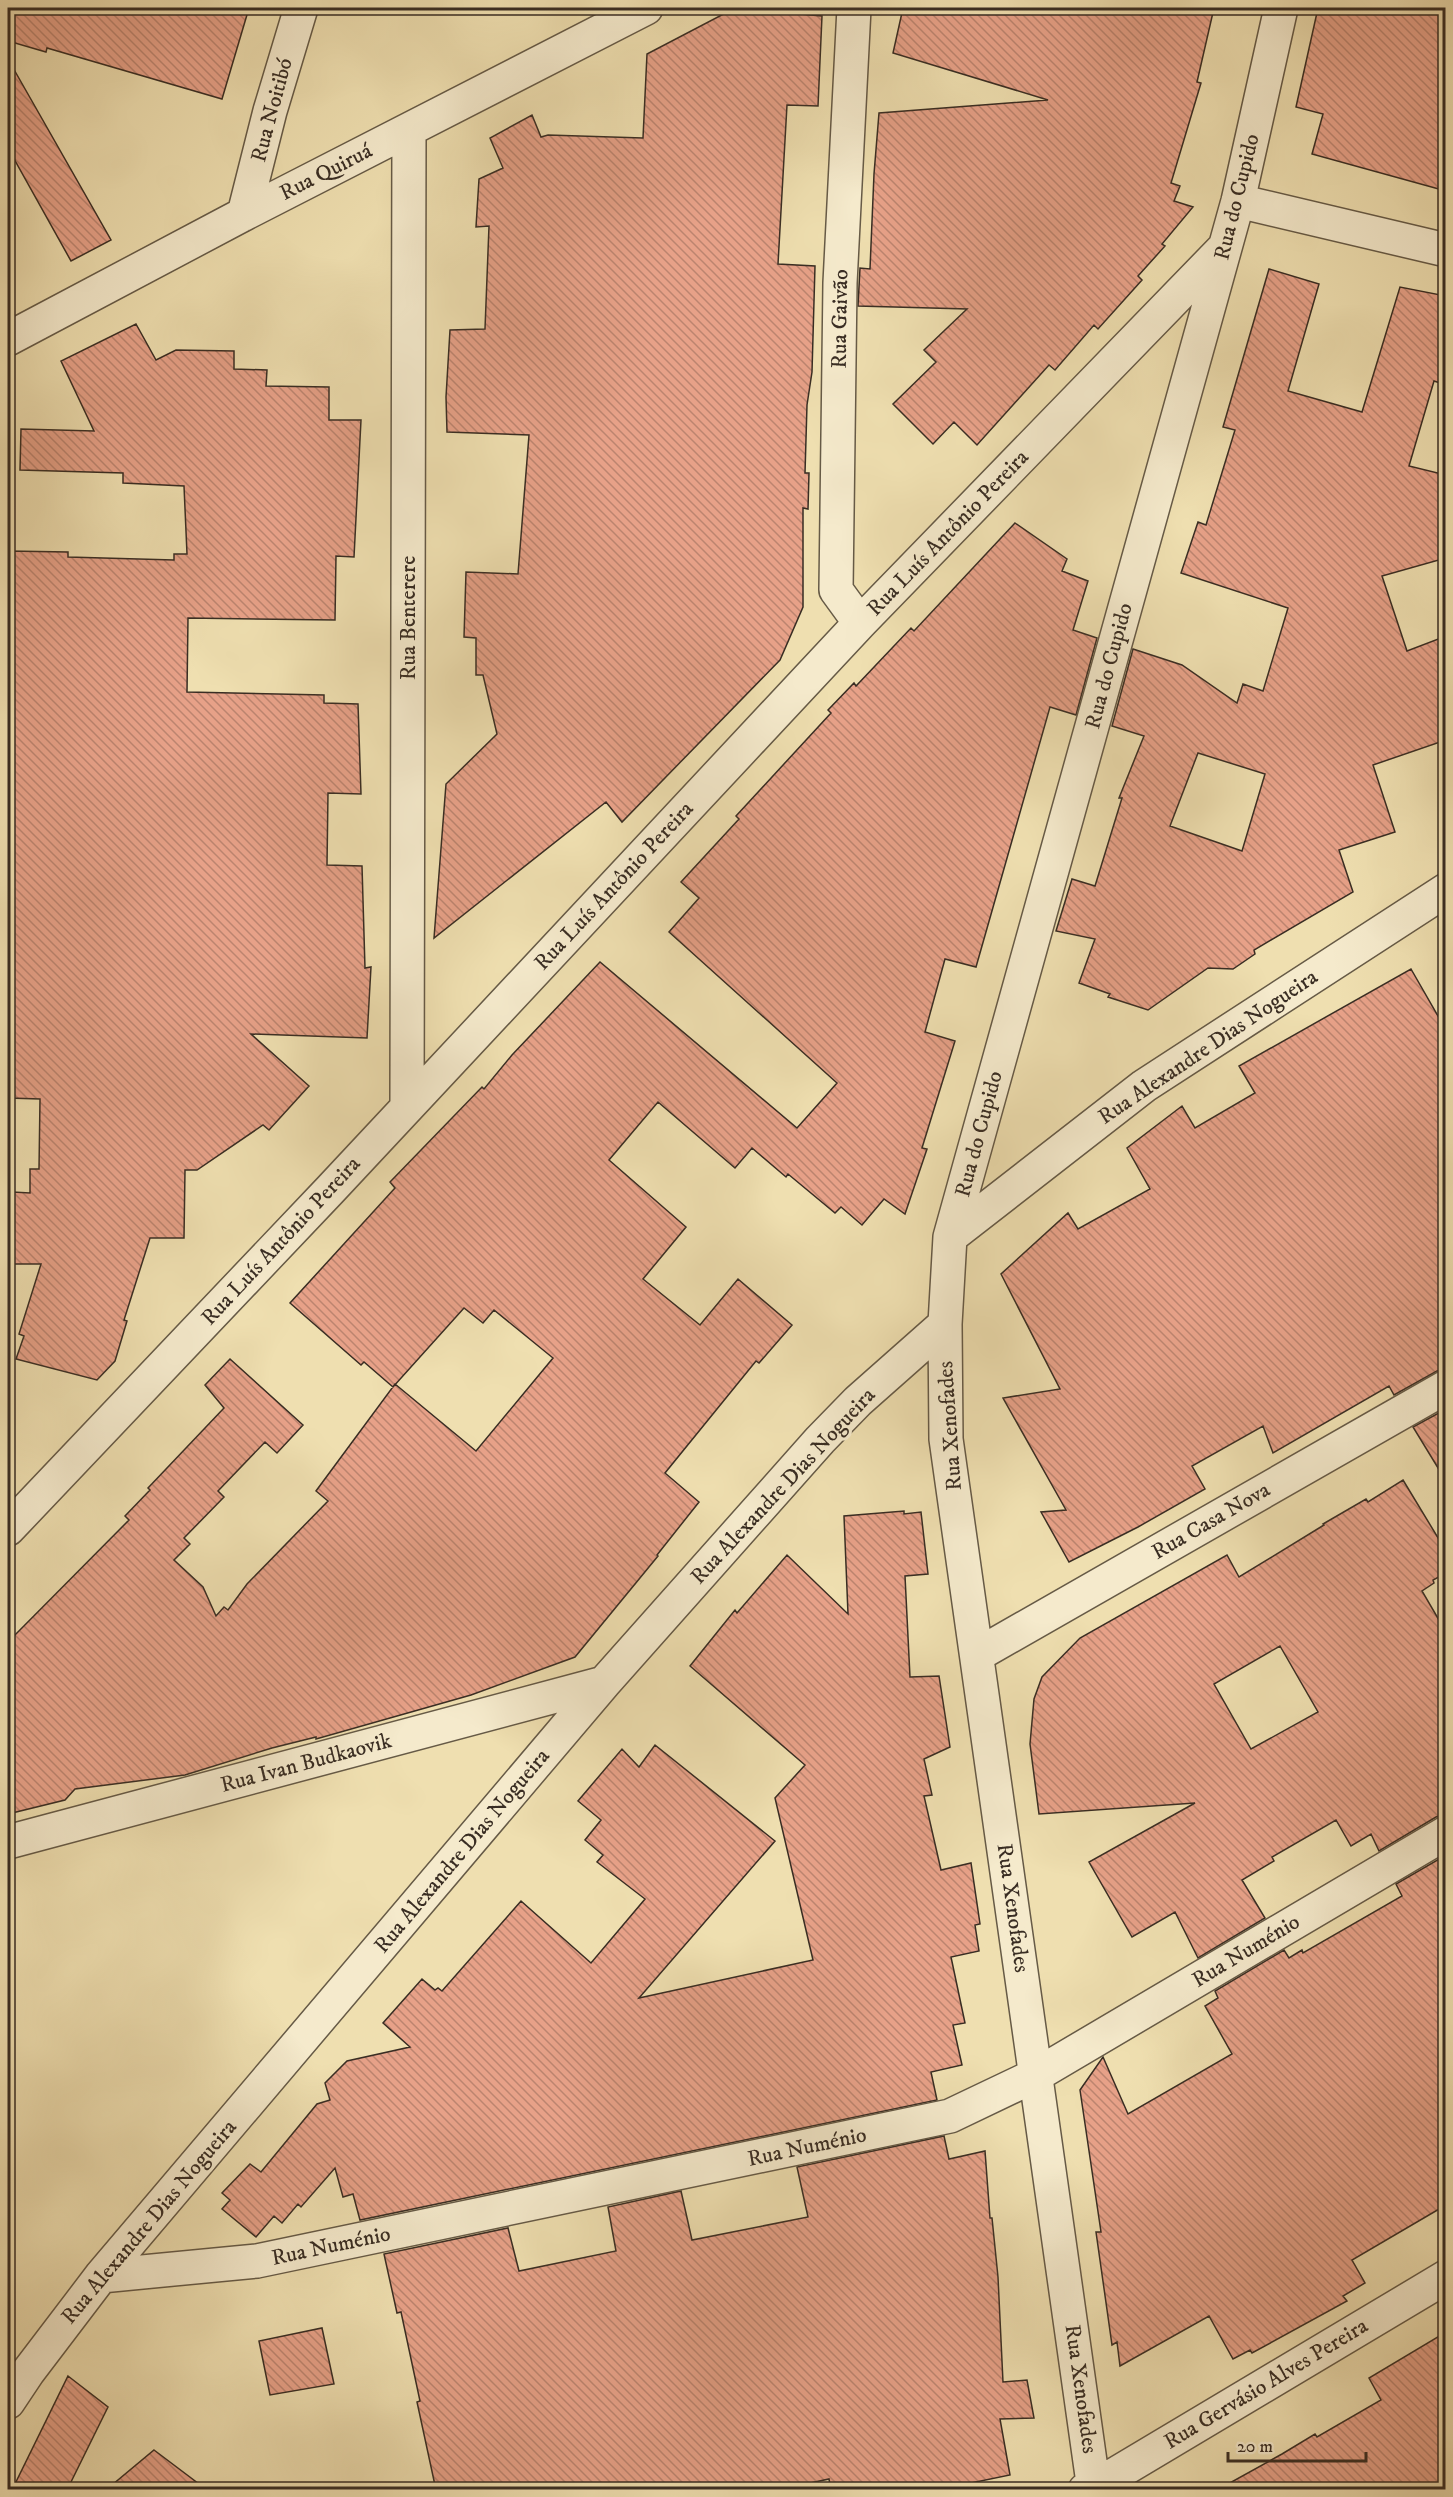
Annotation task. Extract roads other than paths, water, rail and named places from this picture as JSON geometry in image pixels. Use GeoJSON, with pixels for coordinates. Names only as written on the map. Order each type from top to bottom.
{"type":"FeatureCollection","features":[{"type":"Feature","properties":{"kind":"street","name":"Rua Noitibó"},"geometry":{"type":"LineString","coordinates":[[244,214],[270,111],[301,8]]}},
{"type":"Feature","properties":{"kind":"street","name":"Rua Quiruá"},"geometry":{"type":"LineString","coordinates":[[8,339],[244,214],[646,8]]}},
{"type":"Feature","properties":{"kind":"street","name":"Rua Gaivão"},"geometry":{"type":"LineString","coordinates":[[854,8],[840,283],[836,590],[860,623]]}},
{"type":"Feature","properties":{"kind":"street","name":"Rua do Cupido"},"geometry":{"type":"LineString","coordinates":[[945,1324],[950,1237],[1238,201],[1281,8]]}},
{"type":"Feature","properties":{"kind":"street","name":"Rua Benterere"},"geometry":{"type":"LineString","coordinates":[[407,1106],[409,130]]}},
{"type":"Feature","properties":{"kind":"street"},"geometry":{"type":"LineString","coordinates":[[1238,201],[1446,250]]}},
{"type":"Feature","properties":{"kind":"street","name":"Rua Luís Antônio Pereira"},"geometry":{"type":"LineString","coordinates":[[8,1529],[860,623],[1225,248]]}},
{"type":"Feature","properties":{"kind":"street","name":"Rua Alexandre Dias Nogueira"},"geometry":{"type":"LineString","coordinates":[[950,1237],[1144,1086],[1446,890]]}},
{"type":"Feature","properties":{"kind":"street","name":"Rua Alexandre Dias Nogueira"},"geometry":{"type":"LineString","coordinates":[[8,2402],[101,2276],[604,1683],[820,1440],[858,1401],[945,1324]]}},
{"type":"Feature","properties":{"kind":"street","name":"Rua Xenofades"},"geometry":{"type":"LineString","coordinates":[[945,1324],[946,1439],[1036,2075],[1091,2489]]}},
{"type":"Feature","properties":{"kind":"street","name":"Rua Casa Nova"},"geometry":{"type":"LineString","coordinates":[[976,1655],[1446,1387]]}},
{"type":"Feature","properties":{"kind":"street","name":"Rua Ivan Budkaovik"},"geometry":{"type":"LineString","coordinates":[[8,1842],[604,1683]]}},
{"type":"Feature","properties":{"kind":"street","name":"Rua Numénio"},"geometry":{"type":"LineString","coordinates":[[101,2276],[257,2261],[950,2116],[1036,2075],[1446,1833]]}},
{"type":"Feature","properties":{"kind":"street","name":"Rua Gervásio Alves Pereira"},"geometry":{"type":"LineString","coordinates":[[1091,2489],[1446,2277]]}}]}
